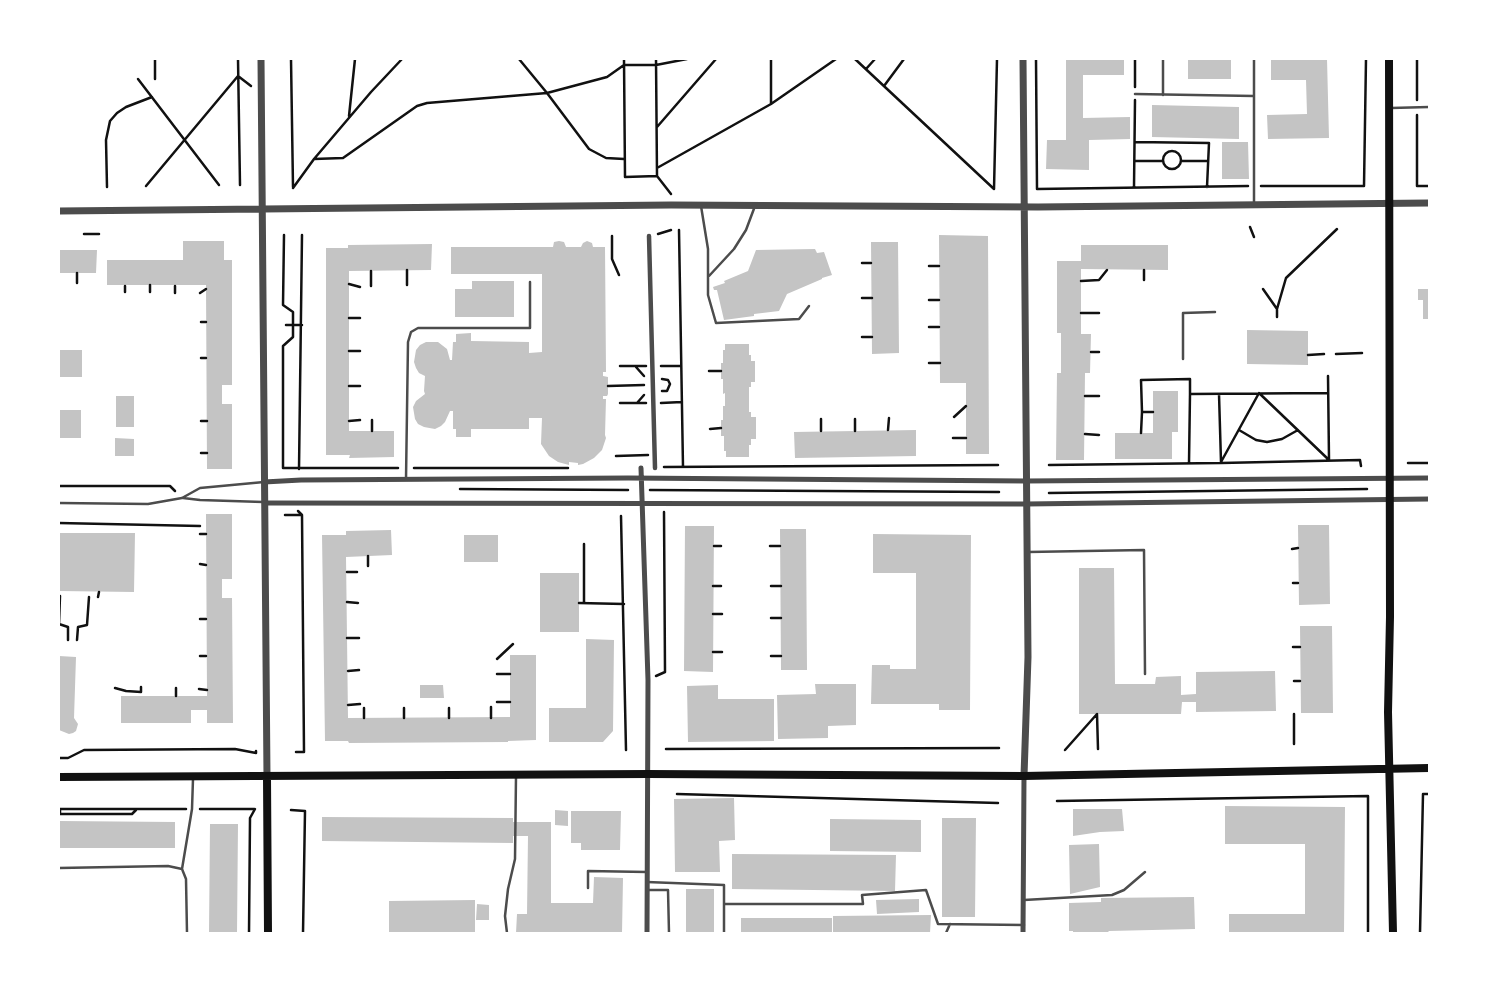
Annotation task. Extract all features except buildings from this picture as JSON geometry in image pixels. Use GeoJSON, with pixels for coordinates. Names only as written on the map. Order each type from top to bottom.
{"type":"FeatureCollection","features":[{"type":"Feature","properties":{"kind":"main road"},"geometry":{"type":"LineString","coordinates":[[1389,59],[1389,768],[1393,933]]}},
{"type":"Feature","properties":{"kind":"main road"},"geometry":{"type":"LineString","coordinates":[[59,777],[648,774],[1024,776],[1429,768]]}},
{"type":"Feature","properties":{"kind":"main road"},"geometry":{"type":"LineString","coordinates":[[267,777],[268,933]]}},
{"type":"Feature","properties":{"kind":"street"},"geometry":{"type":"LineString","coordinates":[[261,59],[267,777]]}},
{"type":"Feature","properties":{"kind":"street"},"geometry":{"type":"LineString","coordinates":[[1023,59],[1028,657],[1024,776],[1024,933]]}},
{"type":"Feature","properties":{"kind":"street"},"geometry":{"type":"LineString","coordinates":[[59,211],[701,205],[1024,206],[1429,203]]}},
{"type":"Feature","properties":{"kind":"street"},"geometry":{"type":"LineString","coordinates":[[649,236],[655,468]]}},
{"type":"Feature","properties":{"kind":"street"},"geometry":{"type":"LineString","coordinates":[[642,468],[648,680],[647,933]]}},
{"type":"Feature","properties":{"kind":"street"},"geometry":{"type":"LineString","coordinates":[[264,482],[295,480],[641,478],[1026,481],[1429,478]]}},
{"type":"Feature","properties":{"kind":"street"},"geometry":{"type":"LineString","coordinates":[[265,502],[1026,504],[1429,498]]}},
{"type":"Feature","properties":{"kind":"lane"},"geometry":{"type":"LineString","coordinates":[[1163,59],[1163,95]]}},
{"type":"Feature","properties":{"kind":"lane"},"geometry":{"type":"LineString","coordinates":[[1254,59],[1254,205]]}},
{"type":"Feature","properties":{"kind":"lane"},"geometry":{"type":"LineString","coordinates":[[1135,94],[1254,96]]}},
{"type":"Feature","properties":{"kind":"lane"},"geometry":{"type":"LineString","coordinates":[[1389,108],[1429,107]]}},
{"type":"Feature","properties":{"kind":"lane"},"geometry":{"type":"LineString","coordinates":[[701,205],[708,249],[708,296],[716,323],[799,320],[809,306]]}},
{"type":"Feature","properties":{"kind":"lane"},"geometry":{"type":"LineString","coordinates":[[708,277],[734,249],[746,230],[755,206]]}},
{"type":"Feature","properties":{"kind":"lane"},"geometry":{"type":"LineString","coordinates":[[406,480],[408,342],[411,332],[418,328],[530,328],[530,282]]}},
{"type":"Feature","properties":{"kind":"lane"},"geometry":{"type":"LineString","coordinates":[[1183,359],[1183,313],[1215,312]]}},
{"type":"Feature","properties":{"kind":"lane"},"geometry":{"type":"LineString","coordinates":[[182,498],[200,488],[264,482]]}},
{"type":"Feature","properties":{"kind":"lane"},"geometry":{"type":"LineString","coordinates":[[59,503],[148,504],[182,498],[265,502]]}},
{"type":"Feature","properties":{"kind":"lane"},"geometry":{"type":"LineString","coordinates":[[1027,552],[1144,550],[1145,674]]}},
{"type":"Feature","properties":{"kind":"lane"},"geometry":{"type":"LineString","coordinates":[[507,933],[508,889],[515,859],[516,775]]}},
{"type":"Feature","properties":{"kind":"lane"},"geometry":{"type":"LineString","coordinates":[[187,933],[186,879],[182,869],[192,809],[192,777]]}},
{"type":"Feature","properties":{"kind":"lane"},"geometry":{"type":"LineString","coordinates":[[59,868],[168,866],[182,869]]}},
{"type":"Feature","properties":{"kind":"lane"},"geometry":{"type":"LineString","coordinates":[[588,888],[588,870],[647,872]]}},
{"type":"Feature","properties":{"kind":"lane"},"geometry":{"type":"LineString","coordinates":[[1024,900],[1112,895],[1124,890],[1145,872]]}},
{"type":"Feature","properties":{"kind":"lane"},"geometry":{"type":"LineString","coordinates":[[647,882],[724,885],[724,933]]}},
{"type":"Feature","properties":{"kind":"lane"},"geometry":{"type":"LineString","coordinates":[[647,890],[668,890],[669,933]]}},
{"type":"Feature","properties":{"kind":"lane"},"geometry":{"type":"LineString","coordinates":[[724,904],[863,904],[862,895],[926,890],[938,924],[1024,925]]}},
{"type":"Feature","properties":{"kind":"lane"},"geometry":{"type":"LineString","coordinates":[[946,933],[950,924]]}},
{"type":"Feature","properties":{"kind":"path"},"geometry":{"type":"LineString","coordinates":[[155,59],[155,79]]}},
{"type":"Feature","properties":{"kind":"path"},"geometry":{"type":"LineString","coordinates":[[238,59],[240,185]]}},
{"type":"Feature","properties":{"kind":"path"},"geometry":{"type":"LineString","coordinates":[[291,59],[293,188],[349,118],[402,59]]}},
{"type":"Feature","properties":{"kind":"path"},"geometry":{"type":"LineString","coordinates":[[349,118],[354,59]]}},
{"type":"Feature","properties":{"kind":"path"},"geometry":{"type":"LineString","coordinates":[[519,59],[589,149],[606,158],[624,159]]}},
{"type":"Feature","properties":{"kind":"path"},"geometry":{"type":"LineString","coordinates":[[624,59],[625,177],[657,176]]}},
{"type":"Feature","properties":{"kind":"path"},"geometry":{"type":"LineString","coordinates":[[656,59],[657,176],[671,194]]}},
{"type":"Feature","properties":{"kind":"path"},"geometry":{"type":"LineString","coordinates":[[314,160],[342,158],[417,106],[427,103],[547,93],[607,77],[624,65],[656,65],[687,59]]}},
{"type":"Feature","properties":{"kind":"path"},"geometry":{"type":"LineString","coordinates":[[657,127],[716,59]]}},
{"type":"Feature","properties":{"kind":"path"},"geometry":{"type":"LineString","coordinates":[[771,59],[771,104]]}},
{"type":"Feature","properties":{"kind":"path"},"geometry":{"type":"LineString","coordinates":[[657,168],[771,104],[836,59]]}},
{"type":"Feature","properties":{"kind":"path"},"geometry":{"type":"LineString","coordinates":[[856,59],[994,189],[997,59]]}},
{"type":"Feature","properties":{"kind":"path"},"geometry":{"type":"LineString","coordinates":[[866,69],[875,59]]}},
{"type":"Feature","properties":{"kind":"path"},"geometry":{"type":"LineString","coordinates":[[884,86],[904,59]]}},
{"type":"Feature","properties":{"kind":"path"},"geometry":{"type":"LineString","coordinates":[[1036,59],[1037,189],[1364,186],[1366,59]]}},
{"type":"Feature","properties":{"kind":"path"},"geometry":{"type":"LineString","coordinates":[[1134,188],[1135,59]]}},
{"type":"Feature","properties":{"kind":"path"},"geometry":{"type":"LineString","coordinates":[[1417,59],[1417,186],[1429,186]]}},
{"type":"Feature","properties":{"kind":"path"},"geometry":{"type":"LineString","coordinates":[[238,76],[252,88]]}},
{"type":"Feature","properties":{"kind":"path"},"geometry":{"type":"LineString","coordinates":[[146,186],[238,76]]}},
{"type":"Feature","properties":{"kind":"path"},"geometry":{"type":"LineString","coordinates":[[138,79],[219,185]]}},
{"type":"Feature","properties":{"kind":"path"},"geometry":{"type":"LineString","coordinates":[[107,187],[106,140],[110,121],[117,113],[152,97]]}},
{"type":"Feature","properties":{"kind":"path"},"geometry":{"type":"LineString","coordinates":[[1134,142],[1209,143],[1207,187]]}},
{"type":"Feature","properties":{"kind":"path"},"geometry":{"type":"LineString","coordinates":[[1172,151],[1180,155],[1181,161],[1179,166],[1174,169],[1168,168],[1163,161],[1167,153],[1172,151]]}},
{"type":"Feature","properties":{"kind":"path"},"geometry":{"type":"LineString","coordinates":[[1135,161],[1163,161]]}},
{"type":"Feature","properties":{"kind":"path"},"geometry":{"type":"LineString","coordinates":[[1181,161],[1208,161]]}},
{"type":"Feature","properties":{"kind":"path"},"geometry":{"type":"LineString","coordinates":[[1250,227],[1254,238]]}},
{"type":"Feature","properties":{"kind":"path"},"geometry":{"type":"LineString","coordinates":[[1277,317],[1277,309],[1286,278],[1338,229]]}},
{"type":"Feature","properties":{"kind":"path"},"geometry":{"type":"LineString","coordinates":[[649,236],[671,230]]}},
{"type":"Feature","properties":{"kind":"path"},"geometry":{"type":"LineString","coordinates":[[679,230],[683,467]]}},
{"type":"Feature","properties":{"kind":"path"},"geometry":{"type":"LineString","coordinates":[[84,234],[99,234]]}},
{"type":"Feature","properties":{"kind":"path"},"geometry":{"type":"LineString","coordinates":[[283,468],[283,346],[293,337],[294,325],[294,312],[283,305],[284,235]]}},
{"type":"Feature","properties":{"kind":"path"},"geometry":{"type":"LineString","coordinates":[[295,480],[300,468],[302,235]]}},
{"type":"Feature","properties":{"kind":"path"},"geometry":{"type":"LineString","coordinates":[[612,236],[612,259],[619,275]]}},
{"type":"Feature","properties":{"kind":"path"},"geometry":{"type":"LineString","coordinates":[[862,263],[871,263]]}},
{"type":"Feature","properties":{"kind":"path"},"geometry":{"type":"LineString","coordinates":[[929,266],[939,266]]}},
{"type":"Feature","properties":{"kind":"path"},"geometry":{"type":"LineString","coordinates":[[406,270],[407,285]]}},
{"type":"Feature","properties":{"kind":"path"},"geometry":{"type":"LineString","coordinates":[[1081,281],[1099,280],[1107,270]]}},
{"type":"Feature","properties":{"kind":"path"},"geometry":{"type":"LineString","coordinates":[[1144,270],[1144,280]]}},
{"type":"Feature","properties":{"kind":"path"},"geometry":{"type":"LineString","coordinates":[[371,271],[371,286]]}},
{"type":"Feature","properties":{"kind":"path"},"geometry":{"type":"LineString","coordinates":[[77,273],[77,283]]}},
{"type":"Feature","properties":{"kind":"path"},"geometry":{"type":"LineString","coordinates":[[349,284],[360,287]]}},
{"type":"Feature","properties":{"kind":"path"},"geometry":{"type":"LineString","coordinates":[[150,285],[150,292]]}},
{"type":"Feature","properties":{"kind":"path"},"geometry":{"type":"LineString","coordinates":[[125,286],[125,292]]}},
{"type":"Feature","properties":{"kind":"path"},"geometry":{"type":"LineString","coordinates":[[175,286],[175,292]]}},
{"type":"Feature","properties":{"kind":"path"},"geometry":{"type":"LineString","coordinates":[[200,293],[206,289]]}},
{"type":"Feature","properties":{"kind":"path"},"geometry":{"type":"LineString","coordinates":[[1263,289],[1277,309]]}},
{"type":"Feature","properties":{"kind":"path"},"geometry":{"type":"LineString","coordinates":[[862,298],[872,298]]}},
{"type":"Feature","properties":{"kind":"path"},"geometry":{"type":"LineString","coordinates":[[928,300],[939,300]]}},
{"type":"Feature","properties":{"kind":"path"},"geometry":{"type":"LineString","coordinates":[[1081,313],[1099,313]]}},
{"type":"Feature","properties":{"kind":"path"},"geometry":{"type":"LineString","coordinates":[[349,318],[360,318]]}},
{"type":"Feature","properties":{"kind":"path"},"geometry":{"type":"LineString","coordinates":[[200,322],[206,322]]}},
{"type":"Feature","properties":{"kind":"path"},"geometry":{"type":"LineString","coordinates":[[286,325],[302,325]]}},
{"type":"Feature","properties":{"kind":"path"},"geometry":{"type":"LineString","coordinates":[[929,327],[940,327]]}},
{"type":"Feature","properties":{"kind":"path"},"geometry":{"type":"LineString","coordinates":[[862,337],[872,337]]}},
{"type":"Feature","properties":{"kind":"path"},"geometry":{"type":"LineString","coordinates":[[349,351],[360,352]]}},
{"type":"Feature","properties":{"kind":"path"},"geometry":{"type":"LineString","coordinates":[[1090,352],[1098,352]]}},
{"type":"Feature","properties":{"kind":"path"},"geometry":{"type":"LineString","coordinates":[[1336,354],[1362,353]]}},
{"type":"Feature","properties":{"kind":"path"},"geometry":{"type":"LineString","coordinates":[[1308,355],[1324,354]]}},
{"type":"Feature","properties":{"kind":"path"},"geometry":{"type":"LineString","coordinates":[[200,358],[206,358]]}},
{"type":"Feature","properties":{"kind":"path"},"geometry":{"type":"LineString","coordinates":[[929,363],[940,363]]}},
{"type":"Feature","properties":{"kind":"path"},"geometry":{"type":"LineString","coordinates":[[620,366],[635,366]]}},
{"type":"Feature","properties":{"kind":"path"},"geometry":{"type":"LineString","coordinates":[[652,366],[681,366]]}},
{"type":"Feature","properties":{"kind":"path"},"geometry":{"type":"LineString","coordinates":[[710,372],[721,371]]}},
{"type":"Feature","properties":{"kind":"path"},"geometry":{"type":"LineString","coordinates":[[1328,376],[1330,460]]}},
{"type":"Feature","properties":{"kind":"path"},"geometry":{"type":"LineString","coordinates":[[1142,433],[1142,380],[1190,380],[1189,464]]}},
{"type":"Feature","properties":{"kind":"path"},"geometry":{"type":"LineString","coordinates":[[608,386],[652,385]]}},
{"type":"Feature","properties":{"kind":"path"},"geometry":{"type":"LineString","coordinates":[[349,386],[360,386]]}},
{"type":"Feature","properties":{"kind":"path"},"geometry":{"type":"LineString","coordinates":[[1221,463],[1259,393]]}},
{"type":"Feature","properties":{"kind":"path"},"geometry":{"type":"LineString","coordinates":[[1259,393],[1330,460]]}},
{"type":"Feature","properties":{"kind":"path"},"geometry":{"type":"LineString","coordinates":[[1190,394],[1328,393]]}},
{"type":"Feature","properties":{"kind":"path"},"geometry":{"type":"LineString","coordinates":[[1219,394],[1221,463]]}},
{"type":"Feature","properties":{"kind":"path"},"geometry":{"type":"LineString","coordinates":[[1085,396],[1098,396]]}},
{"type":"Feature","properties":{"kind":"path"},"geometry":{"type":"LineString","coordinates":[[653,403],[682,402]]}},
{"type":"Feature","properties":{"kind":"path"},"geometry":{"type":"LineString","coordinates":[[620,403],[637,403]]}},
{"type":"Feature","properties":{"kind":"path"},"geometry":{"type":"LineString","coordinates":[[954,417],[966,406]]}},
{"type":"Feature","properties":{"kind":"path"},"geometry":{"type":"LineString","coordinates":[[1142,412],[1153,412]]}},
{"type":"Feature","properties":{"kind":"path"},"geometry":{"type":"LineString","coordinates":[[888,430],[889,418]]}},
{"type":"Feature","properties":{"kind":"path"},"geometry":{"type":"LineString","coordinates":[[821,419],[821,432]]}},
{"type":"Feature","properties":{"kind":"path"},"geometry":{"type":"LineString","coordinates":[[854,419],[855,431]]}},
{"type":"Feature","properties":{"kind":"path"},"geometry":{"type":"LineString","coordinates":[[349,421],[360,420]]}},
{"type":"Feature","properties":{"kind":"path"},"geometry":{"type":"LineString","coordinates":[[372,420],[372,431]]}},
{"type":"Feature","properties":{"kind":"path"},"geometry":{"type":"LineString","coordinates":[[201,421],[207,421]]}},
{"type":"Feature","properties":{"kind":"path"},"geometry":{"type":"LineString","coordinates":[[710,429],[721,428]]}},
{"type":"Feature","properties":{"kind":"path"},"geometry":{"type":"LineString","coordinates":[[1239,430],[1248,437],[1267,442],[1282,439],[1298,430]]}},
{"type":"Feature","properties":{"kind":"path"},"geometry":{"type":"LineString","coordinates":[[1085,434],[1099,435]]}},
{"type":"Feature","properties":{"kind":"path"},"geometry":{"type":"LineString","coordinates":[[953,438],[966,438]]}},
{"type":"Feature","properties":{"kind":"path"},"geometry":{"type":"LineString","coordinates":[[201,453],[207,453]]}},
{"type":"Feature","properties":{"kind":"path"},"geometry":{"type":"LineString","coordinates":[[616,456],[641,456]]}},
{"type":"Feature","properties":{"kind":"path"},"geometry":{"type":"LineString","coordinates":[[1049,464],[1189,464],[1360,460],[1360,466]]}},
{"type":"Feature","properties":{"kind":"path"},"geometry":{"type":"LineString","coordinates":[[1408,463],[1429,463]]}},
{"type":"Feature","properties":{"kind":"path"},"geometry":{"type":"LineString","coordinates":[[657,485],[660,495]]}},
{"type":"Feature","properties":{"kind":"path"},"geometry":{"type":"LineString","coordinates":[[59,486],[170,486],[182,498]]}},
{"type":"Feature","properties":{"kind":"path"},"geometry":{"type":"LineString","coordinates":[[1049,492],[1367,489]]}},
{"type":"Feature","properties":{"kind":"path"},"geometry":{"type":"LineString","coordinates":[[650,490],[999,492]]}},
{"type":"Feature","properties":{"kind":"path"},"geometry":{"type":"LineString","coordinates":[[648,680],[665,672],[664,511]]}},
{"type":"Feature","properties":{"kind":"path"},"geometry":{"type":"LineString","coordinates":[[285,515],[302,515],[304,752],[296,752]]}},
{"type":"Feature","properties":{"kind":"path"},"geometry":{"type":"LineString","coordinates":[[621,516],[626,750]]}},
{"type":"Feature","properties":{"kind":"path"},"geometry":{"type":"LineString","coordinates":[[59,523],[200,526]]}},
{"type":"Feature","properties":{"kind":"path"},"geometry":{"type":"LineString","coordinates":[[200,534],[206,534]]}},
{"type":"Feature","properties":{"kind":"path"},"geometry":{"type":"LineString","coordinates":[[584,544],[584,603]]}},
{"type":"Feature","properties":{"kind":"path"},"geometry":{"type":"LineString","coordinates":[[714,546],[721,546]]}},
{"type":"Feature","properties":{"kind":"path"},"geometry":{"type":"LineString","coordinates":[[770,546],[780,546]]}},
{"type":"Feature","properties":{"kind":"path"},"geometry":{"type":"LineString","coordinates":[[1292,548],[1298,548]]}},
{"type":"Feature","properties":{"kind":"path"},"geometry":{"type":"LineString","coordinates":[[368,556],[368,566]]}},
{"type":"Feature","properties":{"kind":"path"},"geometry":{"type":"LineString","coordinates":[[200,564],[206,564]]}},
{"type":"Feature","properties":{"kind":"path"},"geometry":{"type":"LineString","coordinates":[[347,572],[357,572]]}},
{"type":"Feature","properties":{"kind":"path"},"geometry":{"type":"LineString","coordinates":[[1292,583],[1298,583]]}},
{"type":"Feature","properties":{"kind":"path"},"geometry":{"type":"LineString","coordinates":[[713,586],[721,586]]}},
{"type":"Feature","properties":{"kind":"path"},"geometry":{"type":"LineString","coordinates":[[770,586],[781,586]]}},
{"type":"Feature","properties":{"kind":"path"},"geometry":{"type":"LineString","coordinates":[[98,597],[99,592]]}},
{"type":"Feature","properties":{"kind":"path"},"geometry":{"type":"LineString","coordinates":[[60,596],[59,624],[68,627],[68,640]]}},
{"type":"Feature","properties":{"kind":"path"},"geometry":{"type":"LineString","coordinates":[[77,640],[78,627],[87,625],[89,597]]}},
{"type":"Feature","properties":{"kind":"path"},"geometry":{"type":"LineString","coordinates":[[347,602],[358,603]]}},
{"type":"Feature","properties":{"kind":"path"},"geometry":{"type":"LineString","coordinates":[[579,603],[624,604]]}},
{"type":"Feature","properties":{"kind":"path"},"geometry":{"type":"LineString","coordinates":[[713,614],[722,614]]}},
{"type":"Feature","properties":{"kind":"path"},"geometry":{"type":"LineString","coordinates":[[771,618],[781,618]]}},
{"type":"Feature","properties":{"kind":"path"},"geometry":{"type":"LineString","coordinates":[[200,619],[206,619]]}},
{"type":"Feature","properties":{"kind":"path"},"geometry":{"type":"LineString","coordinates":[[347,638],[359,638]]}},
{"type":"Feature","properties":{"kind":"path"},"geometry":{"type":"LineString","coordinates":[[497,659],[513,644]]}},
{"type":"Feature","properties":{"kind":"path"},"geometry":{"type":"LineString","coordinates":[[1293,647],[1300,647]]}},
{"type":"Feature","properties":{"kind":"path"},"geometry":{"type":"LineString","coordinates":[[713,652],[722,652]]}},
{"type":"Feature","properties":{"kind":"path"},"geometry":{"type":"LineString","coordinates":[[200,656],[206,656]]}},
{"type":"Feature","properties":{"kind":"path"},"geometry":{"type":"LineString","coordinates":[[771,656],[781,656]]}},
{"type":"Feature","properties":{"kind":"path"},"geometry":{"type":"LineString","coordinates":[[348,670],[359,670]]}},
{"type":"Feature","properties":{"kind":"path"},"geometry":{"type":"LineString","coordinates":[[497,674],[510,674]]}},
{"type":"Feature","properties":{"kind":"path"},"geometry":{"type":"LineString","coordinates":[[1294,681],[1300,681]]}},
{"type":"Feature","properties":{"kind":"path"},"geometry":{"type":"LineString","coordinates":[[141,687],[141,696]]}},
{"type":"Feature","properties":{"kind":"path"},"geometry":{"type":"LineString","coordinates":[[115,688],[126,692],[141,692]]}},
{"type":"Feature","properties":{"kind":"path"},"geometry":{"type":"LineString","coordinates":[[176,688],[176,696]]}},
{"type":"Feature","properties":{"kind":"path"},"geometry":{"type":"LineString","coordinates":[[199,689],[207,690]]}},
{"type":"Feature","properties":{"kind":"path"},"geometry":{"type":"LineString","coordinates":[[497,702],[510,702]]}},
{"type":"Feature","properties":{"kind":"path"},"geometry":{"type":"LineString","coordinates":[[348,704],[360,704]]}},
{"type":"Feature","properties":{"kind":"path"},"geometry":{"type":"LineString","coordinates":[[364,708],[364,718]]}},
{"type":"Feature","properties":{"kind":"path"},"geometry":{"type":"LineString","coordinates":[[404,708],[404,718]]}},
{"type":"Feature","properties":{"kind":"path"},"geometry":{"type":"LineString","coordinates":[[449,708],[450,718]]}},
{"type":"Feature","properties":{"kind":"path"},"geometry":{"type":"LineString","coordinates":[[491,708],[492,718]]}},
{"type":"Feature","properties":{"kind":"path"},"geometry":{"type":"LineString","coordinates":[[1065,750],[1097,714],[1098,749]]}},
{"type":"Feature","properties":{"kind":"path"},"geometry":{"type":"LineString","coordinates":[[1294,714],[1294,744]]}},
{"type":"Feature","properties":{"kind":"path"},"geometry":{"type":"LineString","coordinates":[[666,750],[999,748]]}},
{"type":"Feature","properties":{"kind":"path"},"geometry":{"type":"LineString","coordinates":[[59,758],[68,758],[84,750],[235,750],[256,752]]}},
{"type":"Feature","properties":{"kind":"path"},"geometry":{"type":"LineString","coordinates":[[677,794],[998,803]]}},
{"type":"Feature","properties":{"kind":"path"},"geometry":{"type":"LineString","coordinates":[[1420,933],[1422,794],[1429,794]]}},
{"type":"Feature","properties":{"kind":"path"},"geometry":{"type":"LineString","coordinates":[[1057,801],[1368,796],[1368,933]]}},
{"type":"Feature","properties":{"kind":"path"},"geometry":{"type":"LineString","coordinates":[[59,809],[187,809]]}},
{"type":"Feature","properties":{"kind":"path"},"geometry":{"type":"LineString","coordinates":[[198,809],[255,809],[250,818],[250,933]]}},
{"type":"Feature","properties":{"kind":"path"},"geometry":{"type":"LineString","coordinates":[[291,810],[305,810],[303,933]]}}]}
